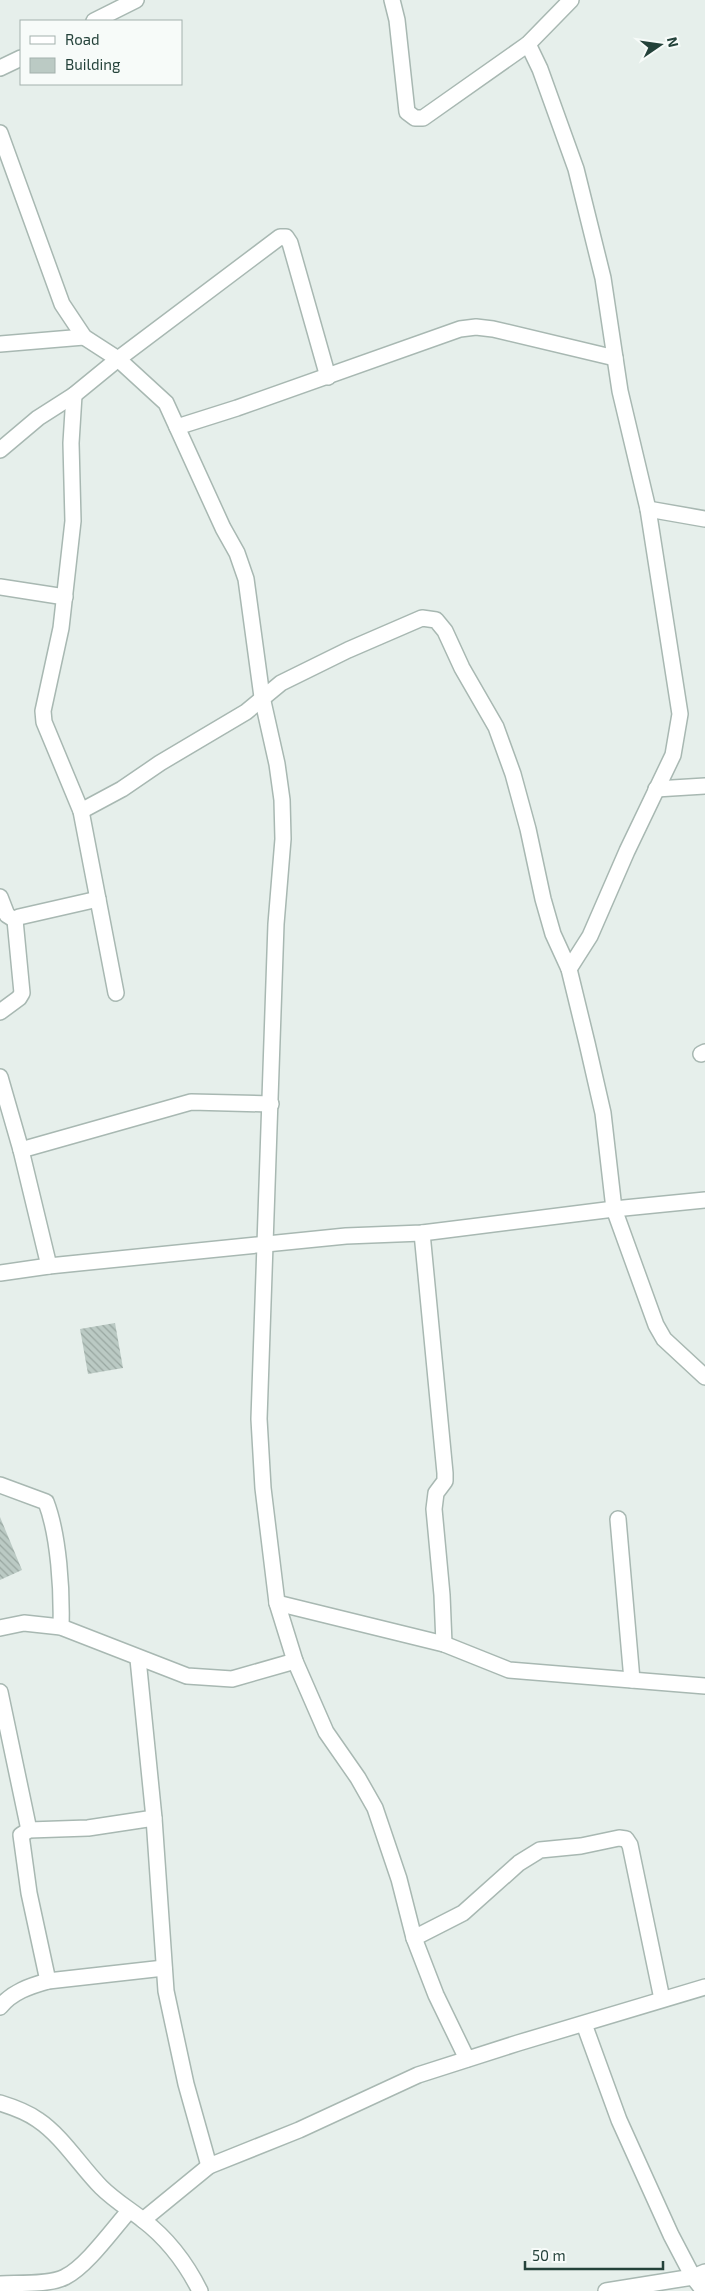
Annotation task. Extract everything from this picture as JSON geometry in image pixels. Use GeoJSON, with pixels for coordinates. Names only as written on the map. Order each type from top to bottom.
{"type":"FeatureCollection","features":[{"type":"Feature","properties":{"kind":"street"},"geometry":{"type":"LineString","coordinates":[[95,20],[116,5],[136,0]]}},
{"type":"Feature","properties":{"kind":"street"},"geometry":{"type":"LineString","coordinates":[[392,0],[397,20],[407,112],[415,118],[423,118],[528,44],[571,0]]}},
{"type":"Feature","properties":{"kind":"street"},"geometry":{"type":"LineString","coordinates":[[528,44],[540,69],[576,169],[603,278],[620,391],[648,509],[680,714],[673,755],[590,936],[569,969]]}},
{"type":"Feature","properties":{"kind":"street"},"geometry":{"type":"LineString","coordinates":[[0,68],[20,58]]}},
{"type":"Feature","properties":{"kind":"street"},"geometry":{"type":"LineString","coordinates":[[0,133],[62,304],[84,337],[118,359],[166,404],[222,528],[237,553],[246,579],[262,698],[277,764],[282,800],[283,839],[276,924],[259,1419],[263,1488],[277,1603],[295,1661],[326,1732],[358,1778],[375,1808],[400,1879],[414,1938],[436,1995],[467,2059]]}},
{"type":"Feature","properties":{"kind":"street"},"geometry":{"type":"LineString","coordinates":[[0,450],[38,418],[74,395],[118,359],[280,237],[286,238],[290,242],[328,377]]}},
{"type":"Feature","properties":{"kind":"street"},"geometry":{"type":"LineString","coordinates":[[177,426],[328,377],[460,329],[476,327],[615,358]]}},
{"type":"Feature","properties":{"kind":"street"},"geometry":{"type":"LineString","coordinates":[[0,344],[84,337]]}},
{"type":"Feature","properties":{"kind":"street"},"geometry":{"type":"LineString","coordinates":[[74,395],[71,443],[73,521],[61,628],[43,711],[44,722],[81,811],[116,993]]}},
{"type":"Feature","properties":{"kind":"street"},"geometry":{"type":"LineString","coordinates":[[648,509],[705,519]]}},
{"type":"Feature","properties":{"kind":"street"},"geometry":{"type":"LineString","coordinates":[[0,587],[65,597]]}},
{"type":"Feature","properties":{"kind":"street"},"geometry":{"type":"LineString","coordinates":[[81,811],[122,789],[160,763],[246,712],[281,683],[348,650],[422,618],[436,620],[445,631],[462,668],[496,727],[513,774],[525,819],[542,899],[553,934],[569,969],[603,1113],[614,1209],[656,1325],[664,1339],[705,1377]]}},
{"type":"Feature","properties":{"kind":"street"},"geometry":{"type":"LineString","coordinates":[[656,789],[705,786]]}},
{"type":"Feature","properties":{"kind":"street"},"geometry":{"type":"LineString","coordinates":[[0,897],[7,915],[15,920]]}},
{"type":"Feature","properties":{"kind":"street"},"geometry":{"type":"LineString","coordinates":[[15,920],[19,917],[98,899]]}},
{"type":"Feature","properties":{"kind":"street"},"geometry":{"type":"LineString","coordinates":[[0,1012],[19,998],[22,992],[15,920]]}},
{"type":"Feature","properties":{"kind":"street"},"geometry":{"type":"LineString","coordinates":[[0,1077],[21,1150],[49,1266]]}},
{"type":"Feature","properties":{"kind":"street"},"geometry":{"type":"LineString","coordinates":[[21,1150],[191,1102],[271,1104]]}},
{"type":"Feature","properties":{"kind":"street"},"geometry":{"type":"LineString","coordinates":[[0,1273],[49,1266],[346,1236],[422,1233],[614,1209],[705,1200]]}},
{"type":"Feature","properties":{"kind":"street"},"geometry":{"type":"LineString","coordinates":[[422,1233],[445,1473],[445,1481],[436,1493],[434,1509],[442,1595],[444,1644]]}},
{"type":"Feature","properties":{"kind":"street"},"geometry":{"type":"LineString","coordinates":[[0,1485],[46,1502],[57,1556],[62,1601],[61,1628]]}},
{"type":"Feature","properties":{"kind":"street"},"geometry":{"type":"LineString","coordinates":[[618,1519],[632,1680]]}},
{"type":"Feature","properties":{"kind":"street"},"geometry":{"type":"LineString","coordinates":[[277,1603],[444,1644],[509,1670],[705,1686]]}},
{"type":"Feature","properties":{"kind":"street"},"geometry":{"type":"LineString","coordinates":[[0,1628],[24,1623],[61,1628],[106,1644],[138,1659],[187,1676],[217,1680],[232,1679],[295,1661]]}},
{"type":"Feature","properties":{"kind":"street"},"geometry":{"type":"LineString","coordinates":[[138,1659],[154,1818],[166,1991],[184,2075],[210,2166]]}},
{"type":"Feature","properties":{"kind":"street"},"geometry":{"type":"LineString","coordinates":[[0,1692],[29,1830]]}},
{"type":"Feature","properties":{"kind":"street"},"geometry":{"type":"LineString","coordinates":[[48,1981],[29,1893],[21,1835],[29,1830],[88,1828],[154,1818]]}},
{"type":"Feature","properties":{"kind":"street"},"geometry":{"type":"LineString","coordinates":[[414,1938],[463,1913],[520,1863],[535,1853],[619,1838],[626,1839],[630,1845],[662,1998]]}},
{"type":"Feature","properties":{"kind":"street"},"geometry":{"type":"LineString","coordinates":[[0,2007],[6,1999],[29,1986],[48,1981],[164,1968]]}},
{"type":"Feature","properties":{"kind":"street"},"geometry":{"type":"LineString","coordinates":[[143,2220],[210,2166],[299,2130],[418,2075],[662,1998],[705,1987]]}},
{"type":"Feature","properties":{"kind":"street"},"geometry":{"type":"LineString","coordinates":[[584,2024],[619,2120],[671,2234],[699,2274],[704,2291]]}},
{"type":"Feature","properties":{"kind":"street"},"geometry":{"type":"LineString","coordinates":[[0,2103],[38,2120],[101,2187],[129,2211],[143,2220],[170,2245],[190,2271],[200,2291]]}},
{"type":"Feature","properties":{"kind":"street"},"geometry":{"type":"LineString","coordinates":[[0,2284],[64,2278],[73,2272],[96,2249],[129,2211]]}},
{"type":"Feature","properties":{"kind":"street"},"geometry":{"type":"LineString","coordinates":[[606,2291],[699,2274]]}},
{"type":"Feature","properties":{"kind":"building"},"geometry":{"type":"Polygon","coordinates":[[[115,1323],[123,1368],[88,1374],[80,1329],[115,1323]]]}},
{"type":"Feature","properties":{"kind":"building"},"geometry":{"type":"Polygon","coordinates":[[[0,1517],[22,1570],[0,1580],[0,1517]]]}}]}
